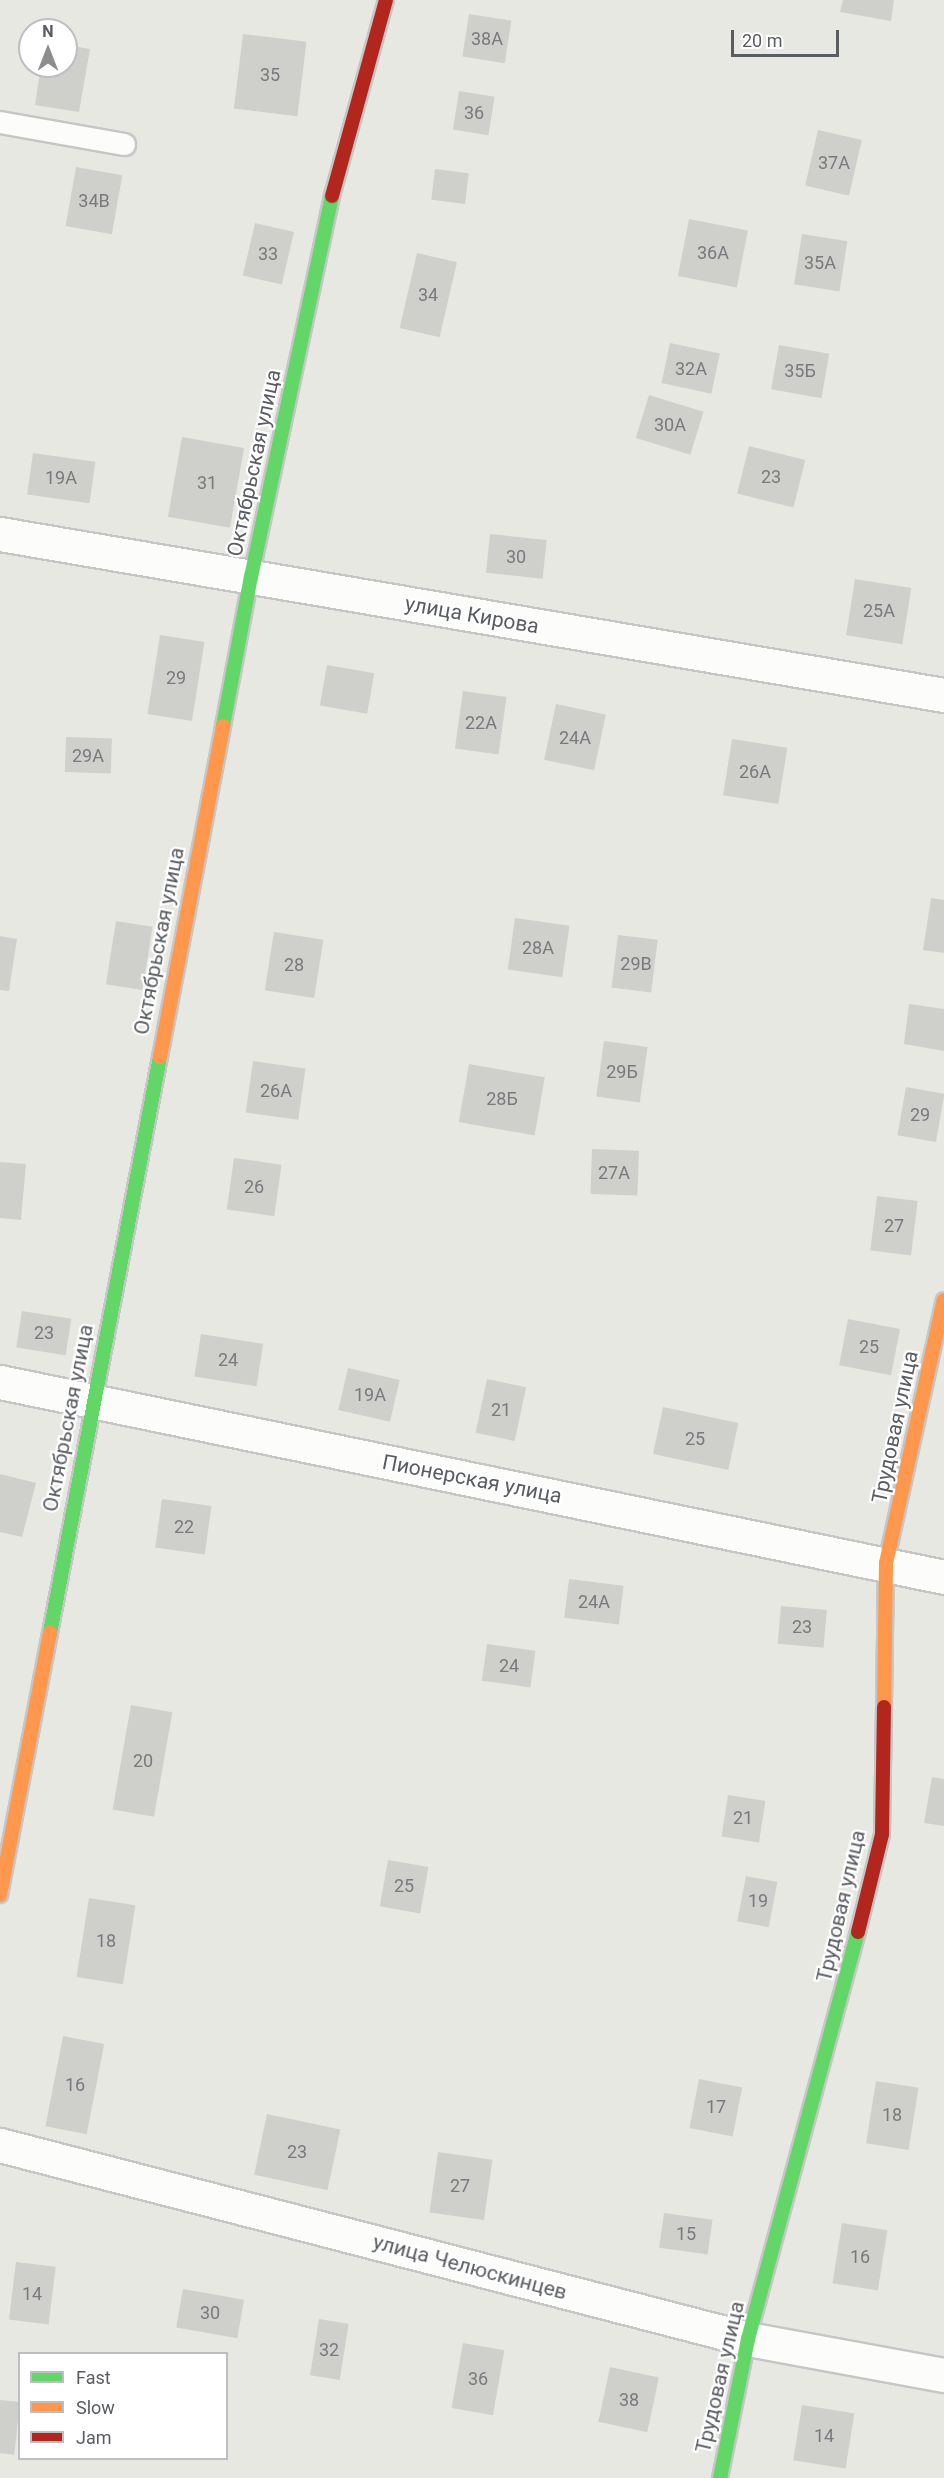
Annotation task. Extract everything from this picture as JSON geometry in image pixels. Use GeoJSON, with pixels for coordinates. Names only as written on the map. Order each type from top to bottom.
{"type":"FeatureCollection","features":[{"type":"Feature","properties":{"kind":"street","name":"Октябрьская улица"},"geometry":{"type":"LineString","coordinates":[[0,1894],[251,577],[336,184],[386,0]]}},
{"type":"Feature","properties":{"kind":"street","name":"улица Кирова"},"geometry":{"type":"LineString","coordinates":[[0,534],[944,695]]}},
{"type":"Feature","properties":{"kind":"street","name":"Трудовая улица"},"geometry":{"type":"LineString","coordinates":[[720,2478],[748,2339],[852,1957],[882,1834],[886,1563],[944,1300]]}},
{"type":"Feature","properties":{"kind":"street","name":"Пионерская улица"},"geometry":{"type":"LineString","coordinates":[[0,1382],[886,1563],[944,1577]]}},
{"type":"Feature","properties":{"kind":"street","name":"улица Челюскинцев"},"geometry":{"type":"LineString","coordinates":[[0,2145],[748,2339],[944,2375]]}},
{"type":"Feature","properties":{"kind":"lane"},"geometry":{"type":"LineString","coordinates":[[0,122],[124,144]]}},
{"type":"Feature","properties":{"kind":"building"},"geometry":{"type":"Polygon","coordinates":[[[843,0],[894,0],[891,21],[840,12],[843,0]]]}},
{"type":"Feature","properties":{"kind":"building"},"geometry":{"type":"Polygon","coordinates":[[[469,14],[511,21],[505,63],[462,56],[469,14]]]}},
{"type":"Feature","properties":{"kind":"building"},"geometry":{"type":"Polygon","coordinates":[[[243,34],[307,42],[297,116],[234,108],[243,34]]]}},
{"type":"Feature","properties":{"kind":"building"},"geometry":{"type":"Polygon","coordinates":[[[78,47],[90,49],[79,112],[35,105],[39,78],[78,78],[78,47]]]}},
{"type":"Feature","properties":{"kind":"building"},"geometry":{"type":"Polygon","coordinates":[[[459,91],[495,97],[488,135],[453,130],[459,91]]]}},
{"type":"Feature","properties":{"kind":"building"},"geometry":{"type":"Polygon","coordinates":[[[818,130],[862,140],[849,196],[805,186],[818,130]]]}},
{"type":"Feature","properties":{"kind":"building"},"geometry":{"type":"Polygon","coordinates":[[[76,167],[122,175],[112,234],[66,226],[76,167]]]}},
{"type":"Feature","properties":{"kind":"building"},"geometry":{"type":"Polygon","coordinates":[[[435,169],[469,173],[465,204],[431,200],[435,169]]]}},
{"type":"Feature","properties":{"kind":"building"},"geometry":{"type":"Polygon","coordinates":[[[689,219],[748,230],[737,287],[678,276],[689,219]]]}},
{"type":"Feature","properties":{"kind":"building"},"geometry":{"type":"Polygon","coordinates":[[[255,223],[294,232],[282,285],[243,276],[255,223]]]}},
{"type":"Feature","properties":{"kind":"building"},"geometry":{"type":"Polygon","coordinates":[[[802,234],[847,241],[839,292],[794,284],[802,234]]]}},
{"type":"Feature","properties":{"kind":"building"},"geometry":{"type":"Polygon","coordinates":[[[417,253],[457,262],[440,337],[400,328],[417,253]]]}},
{"type":"Feature","properties":{"kind":"building"},"geometry":{"type":"Polygon","coordinates":[[[670,343],[720,354],[711,394],[661,383],[670,343]]]}},
{"type":"Feature","properties":{"kind":"building"},"geometry":{"type":"Polygon","coordinates":[[[779,345],[829,354],[821,398],[771,389],[779,345]]]}},
{"type":"Feature","properties":{"kind":"building"},"geometry":{"type":"Polygon","coordinates":[[[649,395],[704,412],[690,455],[636,438],[649,395]]]}},
{"type":"Feature","properties":{"kind":"building"},"geometry":{"type":"Polygon","coordinates":[[[182,437],[244,448],[230,528],[168,517],[182,437]]]}},
{"type":"Feature","properties":{"kind":"building"},"geometry":{"type":"Polygon","coordinates":[[[749,446],[805,460],[793,508],[737,494],[749,446]]]}},
{"type":"Feature","properties":{"kind":"building"},"geometry":{"type":"Polygon","coordinates":[[[33,453],[95,462],[90,503],[27,495],[33,453]]]}},
{"type":"Feature","properties":{"kind":"building"},"geometry":{"type":"Polygon","coordinates":[[[490,534],[547,540],[543,579],[486,573],[490,534]]]}},
{"type":"Feature","properties":{"kind":"building"},"geometry":{"type":"Polygon","coordinates":[[[855,579],[911,588],[902,644],[846,635],[855,579]]]}},
{"type":"Feature","properties":{"kind":"building"},"geometry":{"type":"Polygon","coordinates":[[[160,635],[204,642],[192,721],[147,714],[160,635]]]}},
{"type":"Feature","properties":{"kind":"building"},"geometry":{"type":"Polygon","coordinates":[[[327,665],[374,673],[367,714],[320,705],[327,665]]]}},
{"type":"Feature","properties":{"kind":"building"},"geometry":{"type":"Polygon","coordinates":[[[463,691],[507,697],[498,755],[455,748],[463,691]]]}},
{"type":"Feature","properties":{"kind":"building"},"geometry":{"type":"Polygon","coordinates":[[[556,704],[606,715],[594,770],[544,760],[556,704]]]}},
{"type":"Feature","properties":{"kind":"building"},"geometry":{"type":"Polygon","coordinates":[[[66,737],[112,739],[111,774],[65,772],[66,737]]]}},
{"type":"Feature","properties":{"kind":"building"},"geometry":{"type":"Polygon","coordinates":[[[732,739],[787,748],[778,804],[723,795],[732,739]]]}},
{"type":"Feature","properties":{"kind":"building"},"geometry":{"type":"Polygon","coordinates":[[[931,898],[944,900],[944,953],[923,950],[931,898]]]}},
{"type":"Feature","properties":{"kind":"building"},"geometry":{"type":"Polygon","coordinates":[[[515,918],[569,926],[562,977],[508,969],[515,918]]]}},
{"type":"Feature","properties":{"kind":"building"},"geometry":{"type":"Polygon","coordinates":[[[116,921],[153,927],[143,990],[106,984],[116,921]]]}},
{"type":"Feature","properties":{"kind":"building"},"geometry":{"type":"Polygon","coordinates":[[[274,932],[323,940],[314,998],[265,990],[274,932]]]}},
{"type":"Feature","properties":{"kind":"building"},"geometry":{"type":"Polygon","coordinates":[[[618,935],[658,940],[651,992],[612,988],[618,935]]]}},
{"type":"Feature","properties":{"kind":"building"},"geometry":{"type":"Polygon","coordinates":[[[0,936],[17,939],[9,991],[0,990],[0,936]]]}},
{"type":"Feature","properties":{"kind":"building"},"geometry":{"type":"Polygon","coordinates":[[[909,1004],[944,1009],[944,1051],[904,1044],[909,1004]]]}},
{"type":"Feature","properties":{"kind":"building"},"geometry":{"type":"Polygon","coordinates":[[[604,1041],[648,1047],[640,1103],[596,1096],[604,1041]]]}},
{"type":"Feature","properties":{"kind":"building"},"geometry":{"type":"Polygon","coordinates":[[[253,1061],[305,1068],[298,1120],[246,1112],[253,1061]]]}},
{"type":"Feature","properties":{"kind":"building"},"geometry":{"type":"Polygon","coordinates":[[[469,1064],[545,1077],[535,1135],[459,1122],[469,1064]]]}},
{"type":"Feature","properties":{"kind":"building"},"geometry":{"type":"Polygon","coordinates":[[[906,1087],[944,1094],[936,1142],[897,1135],[906,1087]]]}},
{"type":"Feature","properties":{"kind":"building"},"geometry":{"type":"Polygon","coordinates":[[[592,1149],[639,1151],[637,1196],[590,1194],[592,1149]]]}},
{"type":"Feature","properties":{"kind":"building"},"geometry":{"type":"Polygon","coordinates":[[[234,1158],[282,1165],[274,1216],[227,1209],[234,1158]]]}},
{"type":"Feature","properties":{"kind":"building"},"geometry":{"type":"Polygon","coordinates":[[[0,1162],[26,1164],[21,1220],[0,1218],[0,1162]]]}},
{"type":"Feature","properties":{"kind":"building"},"geometry":{"type":"Polygon","coordinates":[[[877,1196],[918,1201],[911,1256],[870,1251],[877,1196]]]}},
{"type":"Feature","properties":{"kind":"building"},"geometry":{"type":"Polygon","coordinates":[[[22,1311],[71,1319],[66,1355],[16,1348],[22,1311]]]}},
{"type":"Feature","properties":{"kind":"building"},"geometry":{"type":"Polygon","coordinates":[[[848,1319],[900,1329],[891,1375],[839,1365],[848,1319]]]}},
{"type":"Feature","properties":{"kind":"building"},"geometry":{"type":"Polygon","coordinates":[[[201,1334],[263,1344],[256,1386],[194,1376],[201,1334]]]}},
{"type":"Feature","properties":{"kind":"building"},"geometry":{"type":"Polygon","coordinates":[[[348,1368],[400,1380],[390,1422],[338,1410],[348,1368]]]}},
{"type":"Feature","properties":{"kind":"building"},"geometry":{"type":"Polygon","coordinates":[[[487,1379],[526,1387],[515,1441],[476,1433],[487,1379]]]}},
{"type":"Feature","properties":{"kind":"building"},"geometry":{"type":"Polygon","coordinates":[[[663,1407],[738,1423],[728,1470],[653,1454],[663,1407]]]}},
{"type":"Feature","properties":{"kind":"building"},"geometry":{"type":"Polygon","coordinates":[[[0,1474],[36,1483],[22,1537],[0,1532],[0,1474]]]}},
{"type":"Feature","properties":{"kind":"building"},"geometry":{"type":"Polygon","coordinates":[[[162,1499],[212,1506],[205,1554],[155,1548],[162,1499]]]}},
{"type":"Feature","properties":{"kind":"building"},"geometry":{"type":"Polygon","coordinates":[[[569,1579],[624,1586],[619,1624],[564,1618],[569,1579]]]}},
{"type":"Feature","properties":{"kind":"building"},"geometry":{"type":"Polygon","coordinates":[[[781,1606],[827,1610],[824,1648],[778,1644],[781,1606]]]}},
{"type":"Feature","properties":{"kind":"building"},"geometry":{"type":"Polygon","coordinates":[[[487,1644],[536,1651],[530,1687],[482,1681],[487,1644]]]}},
{"type":"Feature","properties":{"kind":"building"},"geometry":{"type":"Polygon","coordinates":[[[131,1705],[172,1712],[154,1817],[113,1809],[131,1705]]]}},
{"type":"Feature","properties":{"kind":"building"},"geometry":{"type":"Polygon","coordinates":[[[932,1777],[944,1779],[944,1826],[924,1823],[932,1777]]]}},
{"type":"Feature","properties":{"kind":"building"},"geometry":{"type":"Polygon","coordinates":[[[728,1795],[766,1801],[759,1842],[721,1836],[728,1795]]]}},
{"type":"Feature","properties":{"kind":"building"},"geometry":{"type":"Polygon","coordinates":[[[388,1860],[428,1867],[420,1913],[380,1906],[388,1860]]]}},
{"type":"Feature","properties":{"kind":"building"},"geometry":{"type":"Polygon","coordinates":[[[746,1876],[777,1882],[769,1927],[737,1921],[746,1876]]]}},
{"type":"Feature","properties":{"kind":"building"},"geometry":{"type":"Polygon","coordinates":[[[89,1898],[135,1905],[123,1984],[76,1977],[89,1898]]]}},
{"type":"Feature","properties":{"kind":"building"},"geometry":{"type":"Polygon","coordinates":[[[63,2036],[104,2044],[87,2134],[45,2126],[63,2036]]]}},
{"type":"Feature","properties":{"kind":"building"},"geometry":{"type":"Polygon","coordinates":[[[699,2079],[742,2087],[733,2136],[689,2128],[699,2079]]]}},
{"type":"Feature","properties":{"kind":"building"},"geometry":{"type":"Polygon","coordinates":[[[876,2081],[918,2088],[909,2150],[866,2143],[876,2081]]]}},
{"type":"Feature","properties":{"kind":"building"},"geometry":{"type":"Polygon","coordinates":[[[267,2114],[340,2130],[327,2190],[254,2175],[267,2114]]]}},
{"type":"Feature","properties":{"kind":"building"},"geometry":{"type":"Polygon","coordinates":[[[438,2152],[492,2160],[484,2220],[430,2212],[438,2152]]]}},
{"type":"Feature","properties":{"kind":"building"},"geometry":{"type":"Polygon","coordinates":[[[664,2213],[713,2220],[708,2254],[659,2248],[664,2213]]]}},
{"type":"Feature","properties":{"kind":"building"},"geometry":{"type":"Polygon","coordinates":[[[842,2223],[887,2230],[878,2290],[832,2283],[842,2223]]]}},
{"type":"Feature","properties":{"kind":"building"},"geometry":{"type":"Polygon","coordinates":[[[16,2262],[56,2267],[49,2324],[9,2320],[16,2262]]]}},
{"type":"Feature","properties":{"kind":"building"},"geometry":{"type":"Polygon","coordinates":[[[183,2289],[244,2300],[237,2338],[176,2327],[183,2289]]]}},
{"type":"Feature","properties":{"kind":"building"},"geometry":{"type":"Polygon","coordinates":[[[319,2319],[349,2324],[340,2380],[310,2375],[319,2319]]]}},
{"type":"Feature","properties":{"kind":"building"},"geometry":{"type":"Polygon","coordinates":[[[463,2343],[504,2350],[493,2415],[452,2408],[463,2343]]]}},
{"type":"Feature","properties":{"kind":"building"},"geometry":{"type":"Polygon","coordinates":[[[610,2367],[659,2377],[647,2432],[598,2422],[610,2367]]]}},
{"type":"Feature","properties":{"kind":"building"},"geometry":{"type":"Polygon","coordinates":[[[0,2400],[18,2402],[14,2455],[0,2453],[0,2400]]]}},
{"type":"Feature","properties":{"kind":"building"},"geometry":{"type":"Polygon","coordinates":[[[802,2405],[854,2413],[846,2469],[793,2460],[802,2405]]]}},
{"type":"Feature","properties":{"kind":"traffic: fast"},"geometry":{"type":"LineString","coordinates":[[223,726],[251,577],[332,196]]}},
{"type":"Feature","properties":{"kind":"traffic: fast"},"geometry":{"type":"LineString","coordinates":[[50,1633],[160,1057]]}},
{"type":"Feature","properties":{"kind":"traffic: fast"},"geometry":{"type":"LineString","coordinates":[[720,2478],[748,2339],[858,1932]]}},
{"type":"Feature","properties":{"kind":"traffic: slow"},"geometry":{"type":"LineString","coordinates":[[160,1057],[223,726]]}},
{"type":"Feature","properties":{"kind":"traffic: slow"},"geometry":{"type":"LineString","coordinates":[[884,1707],[886,1563],[944,1300]]}},
{"type":"Feature","properties":{"kind":"traffic: slow"},"geometry":{"type":"LineString","coordinates":[[0,1895],[50,1633]]}},
{"type":"Feature","properties":{"kind":"traffic: jam"},"geometry":{"type":"LineString","coordinates":[[332,196],[386,0]]}},
{"type":"Feature","properties":{"kind":"traffic: jam"},"geometry":{"type":"LineString","coordinates":[[858,1932],[882,1834],[884,1707]]}}]}
